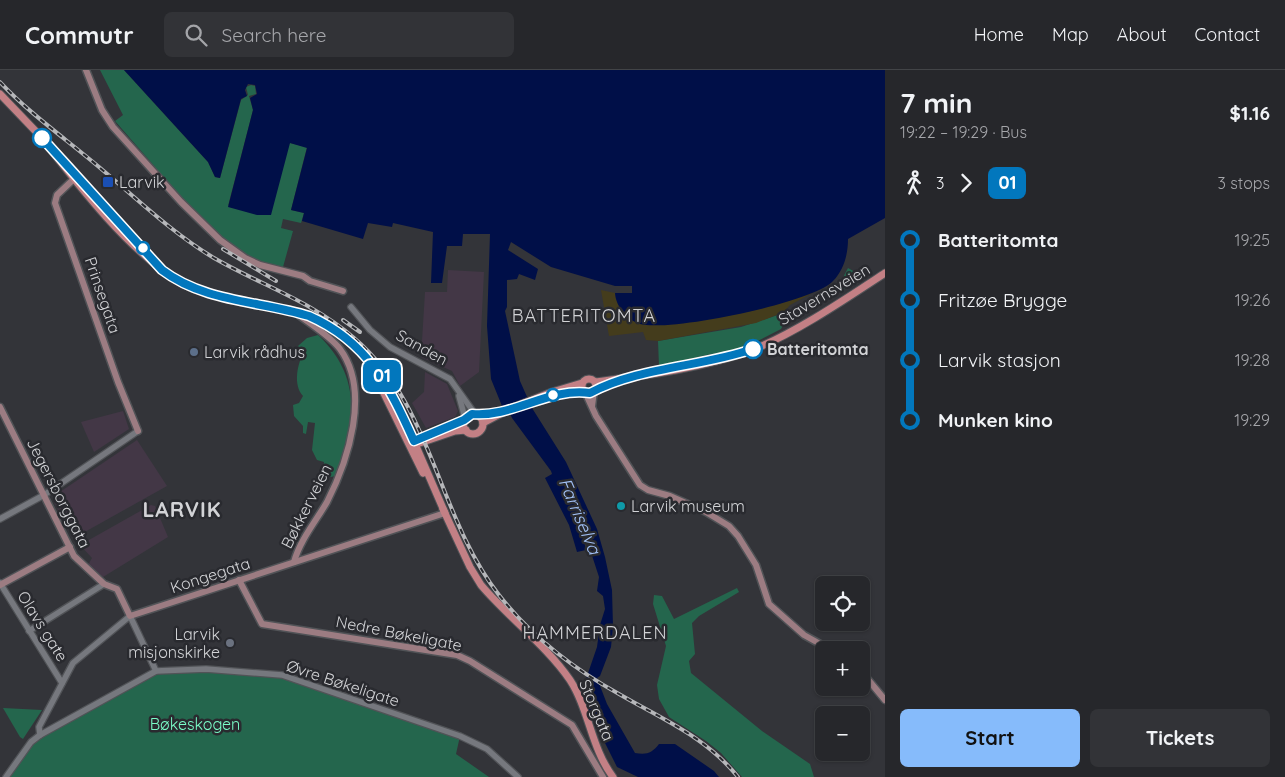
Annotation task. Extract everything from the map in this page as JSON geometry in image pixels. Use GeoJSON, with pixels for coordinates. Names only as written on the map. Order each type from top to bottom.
{"type":"FeatureCollection","features":[{"type":"Feature","properties":{"kind":"main road"},"geometry":{"type":"LineString","coordinates":[[86,70],[102,110],[113,128],[180,202],[220,240],[245,258],[260,265],[303,276],[310,281],[343,290]]}},
{"type":"Feature","properties":{"kind":"main road","name":"Storgata"},"geometry":{"type":"LineString","coordinates":[[0,94],[42,138],[132,243],[162,270],[195,289],[315,319],[333,329],[355,347],[377,376],[413,444],[470,567],[481,585],[570,681],[606,768],[614,777]]}},
{"type":"Feature","properties":{"kind":"main road","name":"Prinsegata"},"geometry":{"type":"LineString","coordinates":[[76,178],[57,195],[55,203],[87,289],[116,376],[138,431]]}},
{"type":"Feature","properties":{"kind":"main road","name":"Stavernsveien"},"geometry":{"type":"LineString","coordinates":[[595,387],[731,356],[753,349],[786,333],[885,273]]}},
{"type":"Feature","properties":{"kind":"main road","name":"Bøkkerveien"},"geometry":{"type":"LineString","coordinates":[[294,562],[299,547],[326,502],[342,467],[349,444],[356,400],[349,369],[340,350],[295,313]]}},
{"type":"Feature","properties":{"kind":"main road"},"geometry":{"type":"LineString","coordinates":[[315,319],[315,328]]}},
{"type":"Feature","properties":{"kind":"main road"},"geometry":{"type":"LineString","coordinates":[[595,387],[588,379],[584,389],[602,426],[640,485],[648,490],[670,496],[724,522],[738,536],[756,565],[769,604],[804,635],[815,641]]}},
{"type":"Feature","properties":{"kind":"main road"},"geometry":{"type":"LineString","coordinates":[[413,444],[455,431],[478,432],[483,422],[532,400],[595,387]]}},
{"type":"Feature","properties":{"kind":"main road"},"geometry":{"type":"LineString","coordinates":[[592,406],[595,387]]}},
{"type":"Feature","properties":{"kind":"main road","name":"Jegersborggata"},"geometry":{"type":"LineString","coordinates":[[0,406],[77,560],[104,584],[117,589],[130,616]]}},
{"type":"Feature","properties":{"kind":"main road"},"geometry":{"type":"LineString","coordinates":[[413,444],[477,414],[507,410]]}},
{"type":"Feature","properties":{"kind":"main road"},"geometry":{"type":"LineString","coordinates":[[477,414],[483,422]]}},
{"type":"Feature","properties":{"kind":"main road"},"geometry":{"type":"LineString","coordinates":[[465,419],[466,430]]}},
{"type":"Feature","properties":{"kind":"main road","name":"Kongegata"},"geometry":{"type":"LineString","coordinates":[[130,616],[445,513]]}},
{"type":"Feature","properties":{"kind":"main road"},"geometry":{"type":"LineString","coordinates":[[0,584],[70,547]]}},
{"type":"Feature","properties":{"kind":"main road","name":"Nedre Bøkeligate"},"geometry":{"type":"LineString","coordinates":[[239,580],[262,624],[457,655],[470,660],[572,725],[603,777]]}},
{"type":"Feature","properties":{"kind":"main road"},"geometry":{"type":"LineString","coordinates":[[870,681],[885,700]]}},
{"type":"Feature","properties":{"kind":"street","name":"Sanden"},"geometry":{"type":"LineString","coordinates":[[351,306],[370,330],[390,347],[445,375],[477,414]]}},
{"type":"Feature","properties":{"kind":"street","name":"Sanden"},"geometry":{"type":"LineString","coordinates":[[457,391],[465,419]]}},
{"type":"Feature","properties":{"kind":"street"},"geometry":{"type":"LineString","coordinates":[[0,519],[44,495],[138,431]]}},
{"type":"Feature","properties":{"kind":"street","name":"Olavs gate"},"geometry":{"type":"LineString","coordinates":[[0,584],[62,683]]}},
{"type":"Feature","properties":{"kind":"street"},"geometry":{"type":"LineString","coordinates":[[29,631],[104,584]]}},
{"type":"Feature","properties":{"kind":"street"},"geometry":{"type":"LineString","coordinates":[[130,616],[156,671]]}},
{"type":"Feature","properties":{"kind":"street","name":"Kongegata"},"geometry":{"type":"LineString","coordinates":[[40,735],[39,727],[73,663],[130,616]]}},
{"type":"Feature","properties":{"kind":"street","name":"Øvre Bøkeligate"},"geometry":{"type":"LineString","coordinates":[[40,735],[156,671],[225,670],[282,676],[474,742],[494,754],[518,777]]}},
{"type":"Feature","properties":{"kind":"street"},"geometry":{"type":"LineString","coordinates":[[6,777],[31,742],[40,735]]}},
{"type":"Feature","properties":{"kind":"shaded area"},"geometry":{"type":"Polygon","coordinates":[[[448,270],[484,272],[479,372],[460,386],[452,371],[421,357],[425,292],[447,292],[448,270]]]}},
{"type":"Feature","properties":{"kind":"shaded area"},"geometry":{"type":"Polygon","coordinates":[[[425,372],[447,384],[458,411],[455,417],[426,428],[412,403],[424,392],[425,372]]]}},
{"type":"Feature","properties":{"kind":"shaded area"},"geometry":{"type":"Polygon","coordinates":[[[123,411],[129,429],[94,452],[81,422],[123,411]]]}},
{"type":"Feature","properties":{"kind":"shaded area"},"geometry":{"type":"Polygon","coordinates":[[[137,440],[167,486],[74,538],[53,500],[54,496],[137,440]]]}},
{"type":"Feature","properties":{"kind":"shaded area"},"geometry":{"type":"Polygon","coordinates":[[[151,505],[155,506],[168,537],[103,577],[88,565],[92,558],[80,545],[151,505]]]}},
{"type":"Feature","properties":{"kind":"green space"},"geometry":{"type":"Polygon","coordinates":[[[100,70],[124,70],[208,162],[215,177],[220,178],[241,100],[248,95],[246,87],[255,86],[256,94],[249,96],[253,110],[228,206],[290,143],[307,147],[291,210],[304,213],[301,223],[283,219],[281,228],[293,231],[283,267],[249,256],[232,244],[199,217],[158,175],[155,167],[115,121],[123,115],[100,70]]]}},
{"type":"Feature","properties":{"kind":"green space"},"geometry":{"type":"Polygon","coordinates":[[[848,268],[855,272],[855,283],[834,294],[827,293],[839,285],[848,268]]]}},
{"type":"Feature","properties":{"kind":"green space"},"geometry":{"type":"Polygon","coordinates":[[[784,313],[786,320],[781,329],[752,344],[727,353],[711,354],[659,366],[658,341],[741,327],[784,313]]]}},
{"type":"Feature","properties":{"kind":"green space"},"geometry":{"type":"Polygon","coordinates":[[[318,335],[332,351],[342,367],[349,384],[351,402],[348,438],[335,476],[331,477],[323,470],[324,462],[317,460],[312,450],[315,423],[308,422],[306,434],[303,433],[303,426],[294,416],[293,405],[299,403],[303,396],[298,386],[297,375],[299,362],[304,351],[298,346],[307,338],[318,335]]]}},
{"type":"Feature","properties":{"kind":"green space"},"geometry":{"type":"Polygon","coordinates":[[[737,588],[739,592],[699,616],[692,623],[695,654],[689,661],[691,673],[762,731],[810,764],[814,777],[742,777],[721,753],[669,717],[659,699],[657,685],[666,646],[653,604],[654,595],[662,596],[674,619],[737,588]]]}},
{"type":"Feature","properties":{"kind":"green space","name":"Bøkeskogen"},"geometry":{"type":"Polygon","coordinates":[[[206,669],[282,675],[460,736],[456,754],[489,777],[6,777],[31,742],[156,671],[206,669]]]}},
{"type":"Feature","properties":{"kind":"green space"},"geometry":{"type":"Polygon","coordinates":[[[3,708],[42,710],[23,739],[3,708]]]}},
{"type":"Feature","properties":{"kind":"sand"},"geometry":{"type":"Polygon","coordinates":[[[833,282],[790,305],[784,312],[756,323],[658,341],[646,340],[643,332],[609,336],[601,290],[615,293],[616,299],[642,324],[653,325],[723,317],[767,307],[811,292],[833,282]]]}},
{"type":"Feature","properties":{"kind":"water","name":"Farriselva"},"geometry":{"type":"Polygon","coordinates":[[[124,70],[885,70],[885,218],[848,239],[843,267],[833,281],[820,289],[798,298],[740,314],[680,324],[640,324],[623,312],[616,298],[615,293],[632,293],[632,286],[615,286],[551,267],[511,242],[508,250],[538,269],[535,280],[519,274],[517,279],[507,280],[507,307],[505,311],[520,381],[532,408],[566,462],[597,529],[605,557],[612,590],[613,627],[611,647],[600,676],[597,678],[607,704],[635,753],[649,753],[659,744],[675,744],[714,771],[719,777],[638,777],[617,767],[589,711],[586,698],[586,679],[597,647],[600,625],[605,609],[603,596],[597,591],[599,577],[584,531],[582,532],[586,550],[577,552],[569,525],[545,478],[552,474],[551,471],[512,418],[506,405],[502,406],[491,379],[487,326],[490,234],[463,234],[462,246],[447,246],[442,283],[431,283],[433,232],[393,223],[392,227],[368,223],[363,239],[302,221],[304,213],[291,210],[307,148],[290,143],[271,215],[257,215],[228,207],[253,110],[250,98],[257,94],[255,85],[248,84],[245,90],[247,96],[241,99],[220,178],[215,177],[208,162],[124,70]]]}},
{"type":"Feature","properties":{"kind":"railway"},"geometry":{"type":"LineString","coordinates":[[0,82],[36,116],[184,238],[232,268],[304,304],[338,325],[354,338],[380,365],[401,395],[418,428],[461,531],[478,564],[511,610],[539,638],[586,674],[698,740],[738,777]]}},
{"type":"Feature","properties":{"kind":"railway"},"geometry":{"type":"LineString","coordinates":[[223,249],[276,281]]}},
{"type":"Feature","properties":{"kind":"railway"},"geometry":{"type":"LineString","coordinates":[[343,320],[360,332]]}},
{"type":"Feature","properties":{"kind":"bus line","name":"01"},"geometry":{"type":"LineString","coordinates":[[42,138],[54,148],[162,270],[174,278],[202,291],[309,316],[323,322],[347,340],[366,356],[387,383],[414,441],[464,420],[472,414],[487,414],[507,410],[532,400],[574,391],[583,390],[590,393],[604,385],[633,377],[726,358],[753,349]]}},
{"type":"Feature","properties":{"kind":"place","name":"Larvik"},"geometry":{"type":"Point","coordinates":[108,182]}},
{"type":"Feature","properties":{"kind":"place","name":"Batteritomta"},"geometry":{"type":"Point","coordinates":[753,349]}},
{"type":"Feature","properties":{"kind":"place","name":"Larvik rådhus"},"geometry":{"type":"Point","coordinates":[194,352]}},
{"type":"Feature","properties":{"kind":"place","name":"Larvik museum"},"geometry":{"type":"Point","coordinates":[621,506]}},
{"type":"Feature","properties":{"kind":"place","name":"Larvik misjonskirke"},"geometry":{"type":"Point","coordinates":[230,643]}},
{"type":"Feature","properties":{"kind":"district","name":"BATTERITOMTA"},"geometry":{"type":"Point","coordinates":[584,315]}},
{"type":"Feature","properties":{"kind":"district","name":"LARVIK"},"geometry":{"type":"Point","coordinates":[182,509]}},
{"type":"Feature","properties":{"kind":"district","name":"HAMMERDALEN"},"geometry":{"type":"Point","coordinates":[595,632]}}]}
